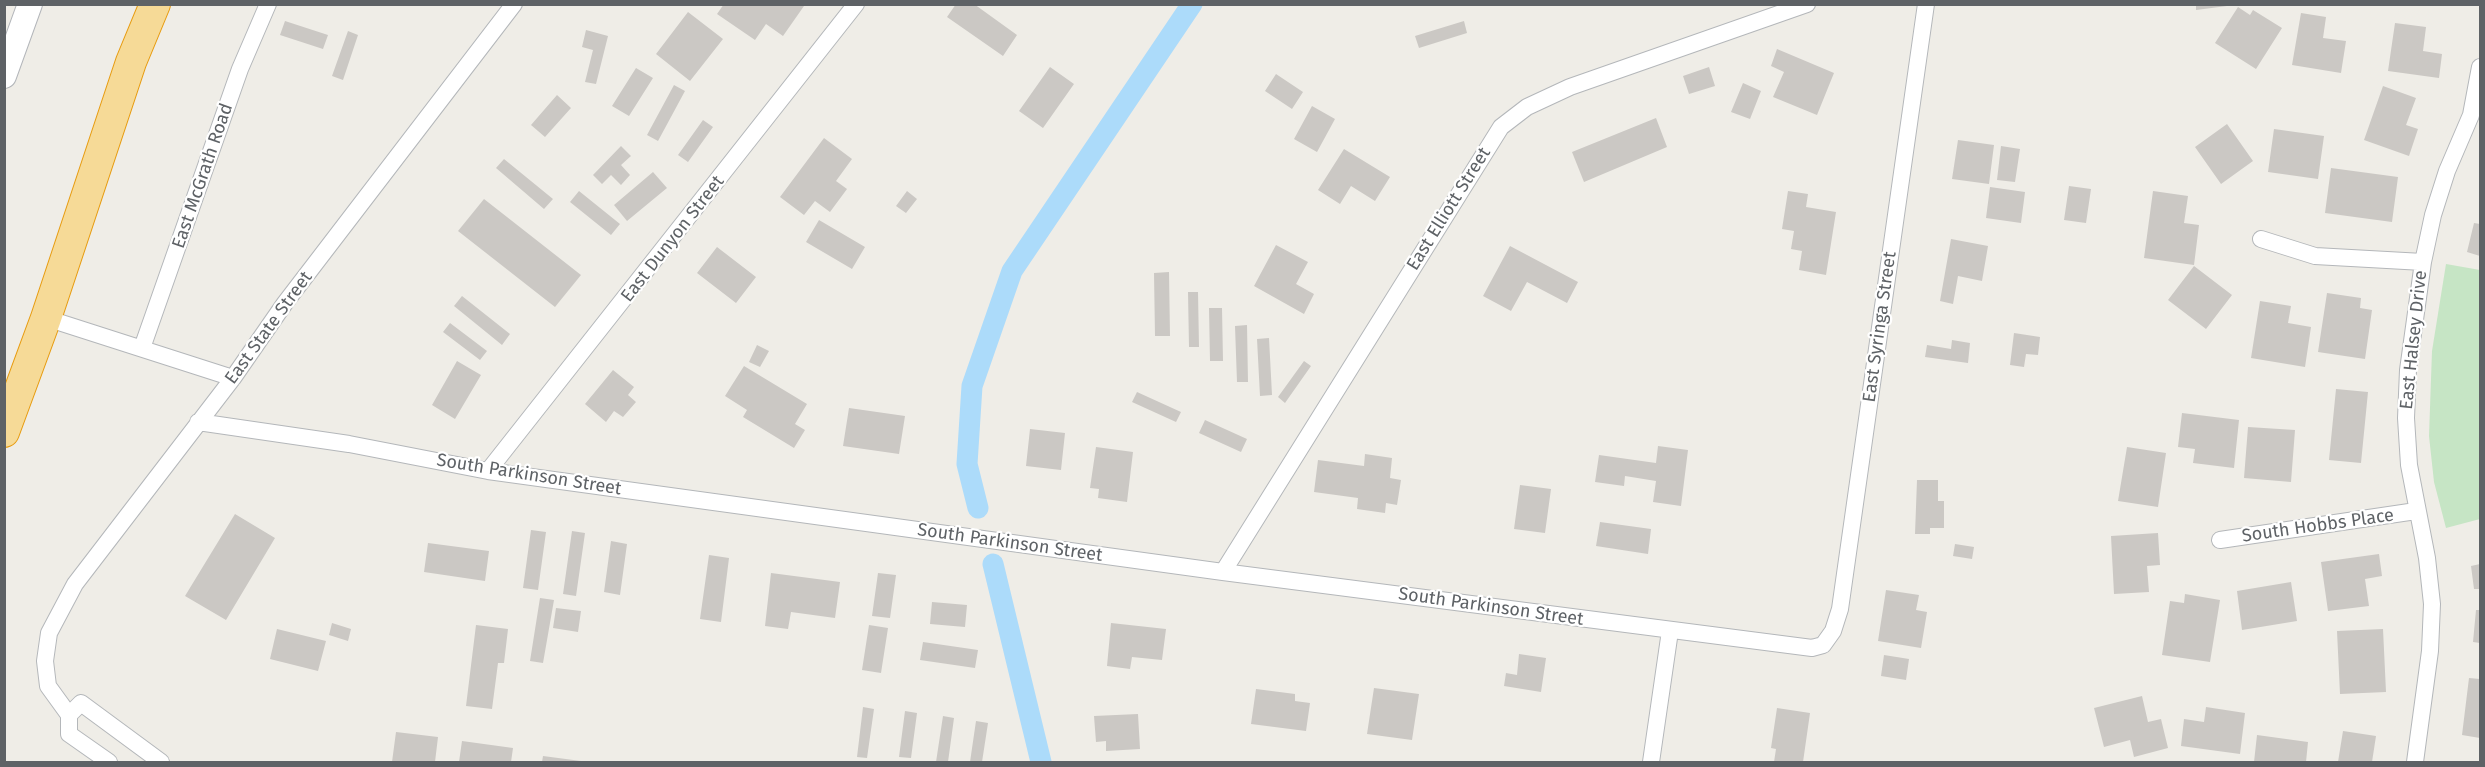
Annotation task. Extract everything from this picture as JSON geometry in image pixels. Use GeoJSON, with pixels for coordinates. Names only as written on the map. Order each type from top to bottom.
{"type":"FeatureCollection","features":[{"type":"Feature","properties":{"kind":"highway"},"geometry":{"type":"LineString","coordinates":[[4,432],[46,318],[131,62],[154,4]]}},
{"type":"Feature","properties":{"kind":"street"},"geometry":{"type":"LineString","coordinates":[[4,76],[30,4]]}},
{"type":"Feature","properties":{"kind":"street","name":"East McGrath Road"},"geometry":{"type":"LineString","coordinates":[[142,348],[240,69],[268,4]]}},
{"type":"Feature","properties":{"kind":"street","name":"East State Street"},"geometry":{"type":"LineString","coordinates":[[69,715],[48,686],[45,662],[49,633],[75,584],[233,378],[285,303],[514,4]]}},
{"type":"Feature","properties":{"kind":"street","name":"East Dunyon Street"},"geometry":{"type":"LineString","coordinates":[[488,471],[856,4]]}},
{"type":"Feature","properties":{"kind":"street","name":"East Elliott Street"},"geometry":{"type":"LineString","coordinates":[[1223,572],[1501,127],[1527,106],[1570,87],[1807,4]]}},
{"type":"Feature","properties":{"kind":"street","name":"East Syringa Street"},"geometry":{"type":"LineString","coordinates":[[1824,645],[1833,631],[1840,609],[1926,4]]}},
{"type":"Feature","properties":{"kind":"street","name":"East Halsey Drive"},"geometry":{"type":"LineString","coordinates":[[2415,762],[2432,627],[2430,581],[2409,465],[2406,418],[2408,370],[2423,262],[2433,215],[2447,171],[2471,115],[2481,67]]}},
{"type":"Feature","properties":{"kind":"street"},"geometry":{"type":"LineString","coordinates":[[2261,239],[2315,256],[2423,262]]}},
{"type":"Feature","properties":{"kind":"street"},"geometry":{"type":"LineString","coordinates":[[46,318],[233,378]]}},
{"type":"Feature","properties":{"kind":"street","name":"South Parkinson Street"},"geometry":{"type":"LineString","coordinates":[[198,422],[349,444],[488,471],[1223,572],[1801,648],[1824,645]]}},
{"type":"Feature","properties":{"kind":"street","name":"South Hobbs Place"},"geometry":{"type":"LineString","coordinates":[[2220,540],[2416,512]]}},
{"type":"Feature","properties":{"kind":"street"},"geometry":{"type":"LineString","coordinates":[[1651,762],[1670,631]]}},
{"type":"Feature","properties":{"kind":"street"},"geometry":{"type":"LineString","coordinates":[[109,762],[69,734],[69,715],[81,703],[161,762]]}},
{"type":"Feature","properties":{"kind":"green space"},"geometry":{"type":"Polygon","coordinates":[[[2446,264],[2480,270],[2480,519],[2446,528],[2434,482],[2429,436],[2432,351],[2446,264]]]}},
{"type":"Feature","properties":{"kind":"building"},"geometry":{"type":"Polygon","coordinates":[[[724,4],[802,4],[804,6],[783,36],[766,24],[755,40],[717,14],[724,4]]]}},
{"type":"Feature","properties":{"kind":"building"},"geometry":{"type":"Polygon","coordinates":[[[956,4],[974,4],[1017,35],[1003,56],[947,17],[956,4]]]}},
{"type":"Feature","properties":{"kind":"building"},"geometry":{"type":"Polygon","coordinates":[[[2196,4],[2227,4],[2227,6],[2196,10],[2196,4]]]}},
{"type":"Feature","properties":{"kind":"building"},"geometry":{"type":"Polygon","coordinates":[[[2238,7],[2250,15],[2253,10],[2282,28],[2256,69],[2215,43],[2238,7]]]}},
{"type":"Feature","properties":{"kind":"building"},"geometry":{"type":"Polygon","coordinates":[[[688,12],[723,39],[690,81],[656,54],[688,12]]]}},
{"type":"Feature","properties":{"kind":"building"},"geometry":{"type":"Polygon","coordinates":[[[2301,13],[2326,17],[2323,38],[2346,41],[2341,73],[2292,65],[2301,13]]]}},
{"type":"Feature","properties":{"kind":"building"},"geometry":{"type":"Polygon","coordinates":[[[285,21],[328,35],[323,49],[280,35],[285,21]]]}},
{"type":"Feature","properties":{"kind":"building"},"geometry":{"type":"Polygon","coordinates":[[[1464,21],[1467,33],[1419,48],[1415,36],[1464,21]]]}},
{"type":"Feature","properties":{"kind":"building"},"geometry":{"type":"Polygon","coordinates":[[[2395,23],[2426,27],[2423,51],[2442,54],[2439,78],[2388,71],[2395,23]]]}},
{"type":"Feature","properties":{"kind":"building"},"geometry":{"type":"Polygon","coordinates":[[[586,30],[608,36],[596,84],[585,82],[593,50],[582,47],[586,30]]]}},
{"type":"Feature","properties":{"kind":"building"},"geometry":{"type":"Polygon","coordinates":[[[348,31],[358,35],[343,80],[332,76],[348,31]]]}},
{"type":"Feature","properties":{"kind":"building"},"geometry":{"type":"Polygon","coordinates":[[[1777,49],[1834,73],[1817,115],[1773,97],[1784,72],[1771,66],[1777,49]]]}},
{"type":"Feature","properties":{"kind":"building"},"geometry":{"type":"Polygon","coordinates":[[[1050,67],[1074,84],[1043,128],[1019,111],[1050,67]]]}},
{"type":"Feature","properties":{"kind":"building"},"geometry":{"type":"Polygon","coordinates":[[[1709,67],[1715,86],[1689,94],[1683,76],[1709,67]]]}},
{"type":"Feature","properties":{"kind":"building"},"geometry":{"type":"Polygon","coordinates":[[[636,68],[653,78],[629,116],[612,106],[636,68]]]}},
{"type":"Feature","properties":{"kind":"building"},"geometry":{"type":"Polygon","coordinates":[[[1276,74],[1303,92],[1292,109],[1265,91],[1276,74]]]}},
{"type":"Feature","properties":{"kind":"building"},"geometry":{"type":"Polygon","coordinates":[[[1743,83],[1761,91],[1750,119],[1731,112],[1743,83]]]}},
{"type":"Feature","properties":{"kind":"building"},"geometry":{"type":"Polygon","coordinates":[[[674,85],[685,91],[658,141],[647,135],[674,85]]]}},
{"type":"Feature","properties":{"kind":"building"},"geometry":{"type":"Polygon","coordinates":[[[2383,86],[2416,98],[2406,125],[2418,129],[2409,156],[2364,140],[2383,86]]]}},
{"type":"Feature","properties":{"kind":"building"},"geometry":{"type":"Polygon","coordinates":[[[557,95],[571,108],[545,137],[531,125],[557,95]]]}},
{"type":"Feature","properties":{"kind":"building"},"geometry":{"type":"Polygon","coordinates":[[[1312,106],[1335,119],[1317,152],[1294,139],[1312,106]]]}},
{"type":"Feature","properties":{"kind":"building"},"geometry":{"type":"Polygon","coordinates":[[[1656,118],[1667,147],[1584,182],[1572,152],[1656,118]]]}},
{"type":"Feature","properties":{"kind":"building"},"geometry":{"type":"Polygon","coordinates":[[[703,120],[713,127],[688,162],[678,155],[703,120]]]}},
{"type":"Feature","properties":{"kind":"building"},"geometry":{"type":"Polygon","coordinates":[[[2227,124],[2253,161],[2221,184],[2195,147],[2227,124]]]}},
{"type":"Feature","properties":{"kind":"building"},"geometry":{"type":"Polygon","coordinates":[[[2274,129],[2324,136],[2318,179],[2268,172],[2274,129]]]}},
{"type":"Feature","properties":{"kind":"building"},"geometry":{"type":"Polygon","coordinates":[[[824,138],[852,159],[836,181],[847,189],[830,212],[815,201],[804,215],[780,197],[824,138]]]}},
{"type":"Feature","properties":{"kind":"building"},"geometry":{"type":"Polygon","coordinates":[[[1958,140],[1994,145],[1989,184],[1952,179],[1958,140]]]}},
{"type":"Feature","properties":{"kind":"building"},"geometry":{"type":"Polygon","coordinates":[[[621,146],[631,156],[621,165],[630,175],[621,185],[611,175],[602,184],[593,175],[621,146]]]}},
{"type":"Feature","properties":{"kind":"building"},"geometry":{"type":"Polygon","coordinates":[[[2001,146],[2020,149],[2015,182],[1997,180],[2001,146]]]}},
{"type":"Feature","properties":{"kind":"building"},"geometry":{"type":"Polygon","coordinates":[[[1344,149],[1390,177],[1375,201],[1351,186],[1340,204],[1318,190],[1344,149]]]}},
{"type":"Feature","properties":{"kind":"building"},"geometry":{"type":"Polygon","coordinates":[[[504,159],[553,199],[544,209],[496,168],[504,159]]]}},
{"type":"Feature","properties":{"kind":"building"},"geometry":{"type":"Polygon","coordinates":[[[2331,168],[2398,177],[2392,222],[2325,213],[2331,168]]]}},
{"type":"Feature","properties":{"kind":"building"},"geometry":{"type":"Polygon","coordinates":[[[653,172],[667,188],[627,221],[614,205],[653,172]]]}},
{"type":"Feature","properties":{"kind":"building"},"geometry":{"type":"Polygon","coordinates":[[[2069,186],[2091,189],[2086,223],[2064,220],[2069,186]]]}},
{"type":"Feature","properties":{"kind":"building"},"geometry":{"type":"Polygon","coordinates":[[[1990,187],[2025,192],[2021,223],[1986,218],[1990,187]]]}},
{"type":"Feature","properties":{"kind":"building"},"geometry":{"type":"Polygon","coordinates":[[[579,191],[620,224],[611,235],[570,202],[579,191]]]}},
{"type":"Feature","properties":{"kind":"building"},"geometry":{"type":"Polygon","coordinates":[[[907,191],[917,199],[906,213],[896,206],[907,191]]]}},
{"type":"Feature","properties":{"kind":"building"},"geometry":{"type":"Polygon","coordinates":[[[1788,191],[1808,194],[1806,207],[1836,212],[1826,275],[1799,270],[1802,251],[1791,249],[1794,231],[1782,229],[1788,191]]]}},
{"type":"Feature","properties":{"kind":"building"},"geometry":{"type":"Polygon","coordinates":[[[2153,191],[2188,196],[2184,223],[2199,225],[2194,265],[2144,258],[2153,191]]]}},
{"type":"Feature","properties":{"kind":"building"},"geometry":{"type":"Polygon","coordinates":[[[484,199],[581,275],[555,307],[458,231],[484,199]]]}},
{"type":"Feature","properties":{"kind":"building"},"geometry":{"type":"Polygon","coordinates":[[[819,220],[865,247],[852,269],[806,242],[819,220]]]}},
{"type":"Feature","properties":{"kind":"building"},"geometry":{"type":"Polygon","coordinates":[[[2474,223],[2480,224],[2480,256],[2467,252],[2474,223]]]}},
{"type":"Feature","properties":{"kind":"building"},"geometry":{"type":"Polygon","coordinates":[[[1951,239],[1988,246],[1982,281],[1958,276],[1953,304],[1940,301],[1951,239]]]}},
{"type":"Feature","properties":{"kind":"building"},"geometry":{"type":"Polygon","coordinates":[[[1276,245],[1308,262],[1296,284],[1314,294],[1304,314],[1254,286],[1276,245]]]}},
{"type":"Feature","properties":{"kind":"building"},"geometry":{"type":"Polygon","coordinates":[[[1510,246],[1578,282],[1567,303],[1527,282],[1511,311],[1483,296],[1510,246]]]}},
{"type":"Feature","properties":{"kind":"building"},"geometry":{"type":"Polygon","coordinates":[[[717,247],[756,277],[736,303],[697,273],[717,247]]]}},
{"type":"Feature","properties":{"kind":"building"},"geometry":{"type":"Polygon","coordinates":[[[2194,266],[2232,295],[2206,329],[2168,300],[2194,266]]]}},
{"type":"Feature","properties":{"kind":"building"},"geometry":{"type":"Polygon","coordinates":[[[1169,272],[1170,336],[1155,336],[1154,273],[1169,272]]]}},
{"type":"Feature","properties":{"kind":"building"},"geometry":{"type":"Polygon","coordinates":[[[1188,292],[1198,292],[1199,347],[1189,347],[1188,292]]]}},
{"type":"Feature","properties":{"kind":"building"},"geometry":{"type":"Polygon","coordinates":[[[2327,293],[2361,298],[2360,308],[2372,310],[2365,359],[2318,352],[2327,293]]]}},
{"type":"Feature","properties":{"kind":"building"},"geometry":{"type":"Polygon","coordinates":[[[462,296],[510,334],[502,345],[454,306],[462,296]]]}},
{"type":"Feature","properties":{"kind":"building"},"geometry":{"type":"Polygon","coordinates":[[[2260,301],[2291,306],[2288,323],[2311,327],[2305,367],[2251,358],[2260,301]]]}},
{"type":"Feature","properties":{"kind":"building"},"geometry":{"type":"Polygon","coordinates":[[[1209,308],[1222,308],[1223,361],[1210,361],[1209,308]]]}},
{"type":"Feature","properties":{"kind":"building"},"geometry":{"type":"Polygon","coordinates":[[[450,323],[487,351],[480,360],[443,332],[450,323]]]}},
{"type":"Feature","properties":{"kind":"building"},"geometry":{"type":"Polygon","coordinates":[[[1247,325],[1248,382],[1237,382],[1235,326],[1247,325]]]}},
{"type":"Feature","properties":{"kind":"building"},"geometry":{"type":"Polygon","coordinates":[[[2014,333],[2040,337],[2038,355],[2026,354],[2024,367],[2010,365],[2014,333]]]}},
{"type":"Feature","properties":{"kind":"building"},"geometry":{"type":"Polygon","coordinates":[[[1269,338],[1272,395],[1260,396],[1257,339],[1269,338]]]}},
{"type":"Feature","properties":{"kind":"building"},"geometry":{"type":"Polygon","coordinates":[[[1952,340],[1970,343],[1968,363],[1925,357],[1927,345],[1951,349],[1952,340]]]}},
{"type":"Feature","properties":{"kind":"building"},"geometry":{"type":"Polygon","coordinates":[[[757,345],[769,351],[760,367],[749,362],[757,345]]]}},
{"type":"Feature","properties":{"kind":"building"},"geometry":{"type":"Polygon","coordinates":[[[457,361],[481,375],[455,419],[432,405],[457,361]]]}},
{"type":"Feature","properties":{"kind":"building"},"geometry":{"type":"Polygon","coordinates":[[[1304,361],[1311,366],[1285,403],[1278,397],[1304,361]]]}},
{"type":"Feature","properties":{"kind":"building"},"geometry":{"type":"Polygon","coordinates":[[[744,366],[807,404],[795,424],[805,430],[794,448],[743,417],[747,410],[725,396],[744,366]]]}},
{"type":"Feature","properties":{"kind":"building"},"geometry":{"type":"Polygon","coordinates":[[[613,370],[634,387],[628,395],[636,402],[623,417],[614,411],[606,422],[585,404],[613,370]]]}},
{"type":"Feature","properties":{"kind":"building"},"geometry":{"type":"Polygon","coordinates":[[[2336,389],[2368,392],[2361,463],[2329,460],[2336,389]]]}},
{"type":"Feature","properties":{"kind":"building"},"geometry":{"type":"Polygon","coordinates":[[[1137,392],[1181,412],[1176,422],[1132,402],[1137,392]]]}},
{"type":"Feature","properties":{"kind":"building"},"geometry":{"type":"Polygon","coordinates":[[[849,408],[905,416],[899,454],[843,446],[849,408]]]}},
{"type":"Feature","properties":{"kind":"building"},"geometry":{"type":"Polygon","coordinates":[[[2182,413],[2239,420],[2234,468],[2193,463],[2195,449],[2178,447],[2182,413]]]}},
{"type":"Feature","properties":{"kind":"building"},"geometry":{"type":"Polygon","coordinates":[[[1205,420],[1247,439],[1241,452],[1199,433],[1205,420]]]}},
{"type":"Feature","properties":{"kind":"building"},"geometry":{"type":"Polygon","coordinates":[[[2248,427],[2295,430],[2291,482],[2244,478],[2248,427]]]}},
{"type":"Feature","properties":{"kind":"building"},"geometry":{"type":"Polygon","coordinates":[[[1030,429],[1065,433],[1061,470],[1026,466],[1030,429]]]}},
{"type":"Feature","properties":{"kind":"building"},"geometry":{"type":"Polygon","coordinates":[[[1658,446],[1688,450],[1681,506],[1653,502],[1656,481],[1625,476],[1624,486],[1595,482],[1599,455],[1656,463],[1658,446]]]}},
{"type":"Feature","properties":{"kind":"building"},"geometry":{"type":"Polygon","coordinates":[[[1096,447],[1133,452],[1127,502],[1098,498],[1099,489],[1090,488],[1096,447]]]}},
{"type":"Feature","properties":{"kind":"building"},"geometry":{"type":"Polygon","coordinates":[[[2127,447],[2166,453],[2158,507],[2118,501],[2127,447]]]}},
{"type":"Feature","properties":{"kind":"building"},"geometry":{"type":"Polygon","coordinates":[[[1365,454],[1392,458],[1390,478],[1401,480],[1397,505],[1386,503],[1385,513],[1357,509],[1358,498],[1314,492],[1318,460],[1364,466],[1365,454]]]}},
{"type":"Feature","properties":{"kind":"building"},"geometry":{"type":"Polygon","coordinates":[[[1917,480],[1938,480],[1938,501],[1944,501],[1944,528],[1930,528],[1930,534],[1915,534],[1917,480]]]}},
{"type":"Feature","properties":{"kind":"building"},"geometry":{"type":"Polygon","coordinates":[[[1520,485],[1551,489],[1545,533],[1514,529],[1520,485]]]}},
{"type":"Feature","properties":{"kind":"building"},"geometry":{"type":"Polygon","coordinates":[[[235,514],[275,538],[226,620],[185,596],[235,514]]]}},
{"type":"Feature","properties":{"kind":"building"},"geometry":{"type":"Polygon","coordinates":[[[1600,522],[1651,529],[1648,554],[1596,546],[1600,522]]]}},
{"type":"Feature","properties":{"kind":"building"},"geometry":{"type":"Polygon","coordinates":[[[531,530],[546,532],[538,590],[523,588],[531,530]]]}},
{"type":"Feature","properties":{"kind":"building"},"geometry":{"type":"Polygon","coordinates":[[[572,531],[585,533],[576,596],[563,594],[572,531]]]}},
{"type":"Feature","properties":{"kind":"building"},"geometry":{"type":"Polygon","coordinates":[[[2158,533],[2160,565],[2147,566],[2149,592],[2114,594],[2111,536],[2158,533]]]}},
{"type":"Feature","properties":{"kind":"building"},"geometry":{"type":"Polygon","coordinates":[[[611,541],[627,544],[620,595],[604,592],[611,541]]]}},
{"type":"Feature","properties":{"kind":"building"},"geometry":{"type":"Polygon","coordinates":[[[428,543],[489,551],[485,581],[424,572],[428,543]]]}},
{"type":"Feature","properties":{"kind":"building"},"geometry":{"type":"Polygon","coordinates":[[[1955,544],[1974,547],[1972,559],[1953,556],[1955,544]]]}},
{"type":"Feature","properties":{"kind":"building"},"geometry":{"type":"Polygon","coordinates":[[[2379,554],[2382,576],[2365,579],[2369,606],[2328,611],[2321,562],[2379,554]]]}},
{"type":"Feature","properties":{"kind":"building"},"geometry":{"type":"Polygon","coordinates":[[[709,555],[729,558],[721,622],[700,619],[709,555]]]}},
{"type":"Feature","properties":{"kind":"building"},"geometry":{"type":"Polygon","coordinates":[[[2480,564],[2480,589],[2474,589],[2471,566],[2480,564]]]}},
{"type":"Feature","properties":{"kind":"building"},"geometry":{"type":"Polygon","coordinates":[[[771,573],[840,582],[835,618],[791,612],[788,629],[765,626],[771,573]]]}},
{"type":"Feature","properties":{"kind":"building"},"geometry":{"type":"Polygon","coordinates":[[[878,573],[896,575],[890,618],[872,616],[878,573]]]}},
{"type":"Feature","properties":{"kind":"building"},"geometry":{"type":"Polygon","coordinates":[[[2291,582],[2297,621],[2242,630],[2237,591],[2291,582]]]}},
{"type":"Feature","properties":{"kind":"building"},"geometry":{"type":"Polygon","coordinates":[[[1886,590],[1919,595],[1916,610],[1927,612],[1921,648],[1878,641],[1886,590]]]}},
{"type":"Feature","properties":{"kind":"building"},"geometry":{"type":"Polygon","coordinates":[[[2185,594],[2220,600],[2210,662],[2162,655],[2170,601],[2184,603],[2185,594]]]}},
{"type":"Feature","properties":{"kind":"building"},"geometry":{"type":"Polygon","coordinates":[[[540,598],[554,600],[543,663],[530,661],[540,598]]]}},
{"type":"Feature","properties":{"kind":"building"},"geometry":{"type":"Polygon","coordinates":[[[932,602],[967,605],[965,627],[930,624],[932,602]]]}},
{"type":"Feature","properties":{"kind":"building"},"geometry":{"type":"Polygon","coordinates":[[[556,608],[581,611],[578,632],[553,628],[556,608]]]}},
{"type":"Feature","properties":{"kind":"building"},"geometry":{"type":"Polygon","coordinates":[[[2476,610],[2480,610],[2480,643],[2473,642],[2476,610]]]}},
{"type":"Feature","properties":{"kind":"building"},"geometry":{"type":"Polygon","coordinates":[[[332,623],[351,629],[348,641],[329,635],[332,623]]]}},
{"type":"Feature","properties":{"kind":"building"},"geometry":{"type":"Polygon","coordinates":[[[1111,623],[1166,629],[1162,660],[1132,657],[1130,669],[1107,666],[1111,623]]]}},
{"type":"Feature","properties":{"kind":"building"},"geometry":{"type":"Polygon","coordinates":[[[476,625],[508,629],[504,663],[498,663],[492,709],[466,706],[476,625]]]}},
{"type":"Feature","properties":{"kind":"building"},"geometry":{"type":"Polygon","coordinates":[[[869,625],[888,628],[881,673],[862,670],[869,625]]]}},
{"type":"Feature","properties":{"kind":"building"},"geometry":{"type":"Polygon","coordinates":[[[277,629],[326,641],[318,671],[270,659],[277,629]]]}},
{"type":"Feature","properties":{"kind":"building"},"geometry":{"type":"Polygon","coordinates":[[[2383,629],[2386,692],[2340,694],[2337,631],[2383,629]]]}},
{"type":"Feature","properties":{"kind":"building"},"geometry":{"type":"Polygon","coordinates":[[[923,642],[978,650],[975,668],[920,660],[923,642]]]}},
{"type":"Feature","properties":{"kind":"building"},"geometry":{"type":"Polygon","coordinates":[[[1519,654],[1546,658],[1541,692],[1504,686],[1506,673],[1517,675],[1519,654]]]}},
{"type":"Feature","properties":{"kind":"building"},"geometry":{"type":"Polygon","coordinates":[[[1884,655],[1909,659],[1906,680],[1881,676],[1884,655]]]}},
{"type":"Feature","properties":{"kind":"building"},"geometry":{"type":"Polygon","coordinates":[[[2469,678],[2480,679],[2480,738],[2462,735],[2469,678]]]}},
{"type":"Feature","properties":{"kind":"building"},"geometry":{"type":"Polygon","coordinates":[[[1374,688],[1419,694],[1412,740],[1367,734],[1374,688]]]}},
{"type":"Feature","properties":{"kind":"building"},"geometry":{"type":"Polygon","coordinates":[[[1256,689],[1295,694],[1295,701],[1310,703],[1306,731],[1251,724],[1256,689]]]}},
{"type":"Feature","properties":{"kind":"building"},"geometry":{"type":"Polygon","coordinates":[[[2142,696],[2148,722],[2161,719],[2168,748],[2134,757],[2130,740],[2104,747],[2094,708],[2142,696]]]}},
{"type":"Feature","properties":{"kind":"building"},"geometry":{"type":"Polygon","coordinates":[[[863,707],[874,709],[867,758],[857,757],[863,707]]]}},
{"type":"Feature","properties":{"kind":"building"},"geometry":{"type":"Polygon","coordinates":[[[2206,707],[2245,713],[2240,754],[2181,746],[2184,719],[2204,722],[2206,707]]]}},
{"type":"Feature","properties":{"kind":"building"},"geometry":{"type":"Polygon","coordinates":[[[1777,708],[1810,713],[1803,762],[1774,762],[1776,749],[1771,748],[1777,708]]]}},
{"type":"Feature","properties":{"kind":"building"},"geometry":{"type":"Polygon","coordinates":[[[905,711],[917,713],[911,758],[899,757],[905,711]]]}},
{"type":"Feature","properties":{"kind":"building"},"geometry":{"type":"Polygon","coordinates":[[[1138,714],[1140,749],[1106,751],[1106,741],[1096,742],[1094,716],[1138,714]]]}},
{"type":"Feature","properties":{"kind":"building"},"geometry":{"type":"Polygon","coordinates":[[[943,716],[954,718],[948,762],[936,762],[943,716]]]}},
{"type":"Feature","properties":{"kind":"building"},"geometry":{"type":"Polygon","coordinates":[[[976,721],[988,723],[982,762],[970,762],[976,721]]]}},
{"type":"Feature","properties":{"kind":"building"},"geometry":{"type":"Polygon","coordinates":[[[2343,731],[2376,736],[2372,762],[2338,762],[2343,731]]]}},
{"type":"Feature","properties":{"kind":"building"},"geometry":{"type":"Polygon","coordinates":[[[396,732],[438,737],[435,762],[392,762],[396,732]]]}},
{"type":"Feature","properties":{"kind":"building"},"geometry":{"type":"Polygon","coordinates":[[[2257,735],[2308,742],[2306,762],[2254,762],[2257,735]]]}},
{"type":"Feature","properties":{"kind":"building"},"geometry":{"type":"Polygon","coordinates":[[[462,741],[513,748],[511,762],[459,762],[462,741]]]}},
{"type":"Feature","properties":{"kind":"building"},"geometry":{"type":"Polygon","coordinates":[[[543,756],[581,761],[581,762],[542,762],[543,756]]]}},
{"type":"Feature","properties":{"kind":"waterway"},"geometry":{"type":"LineString","coordinates":[[978,508],[967,464],[972,386],[1012,271],[1192,4]]}},
{"type":"Feature","properties":{"kind":"waterway"},"geometry":{"type":"LineString","coordinates":[[993,564],[1041,762]]}}]}
